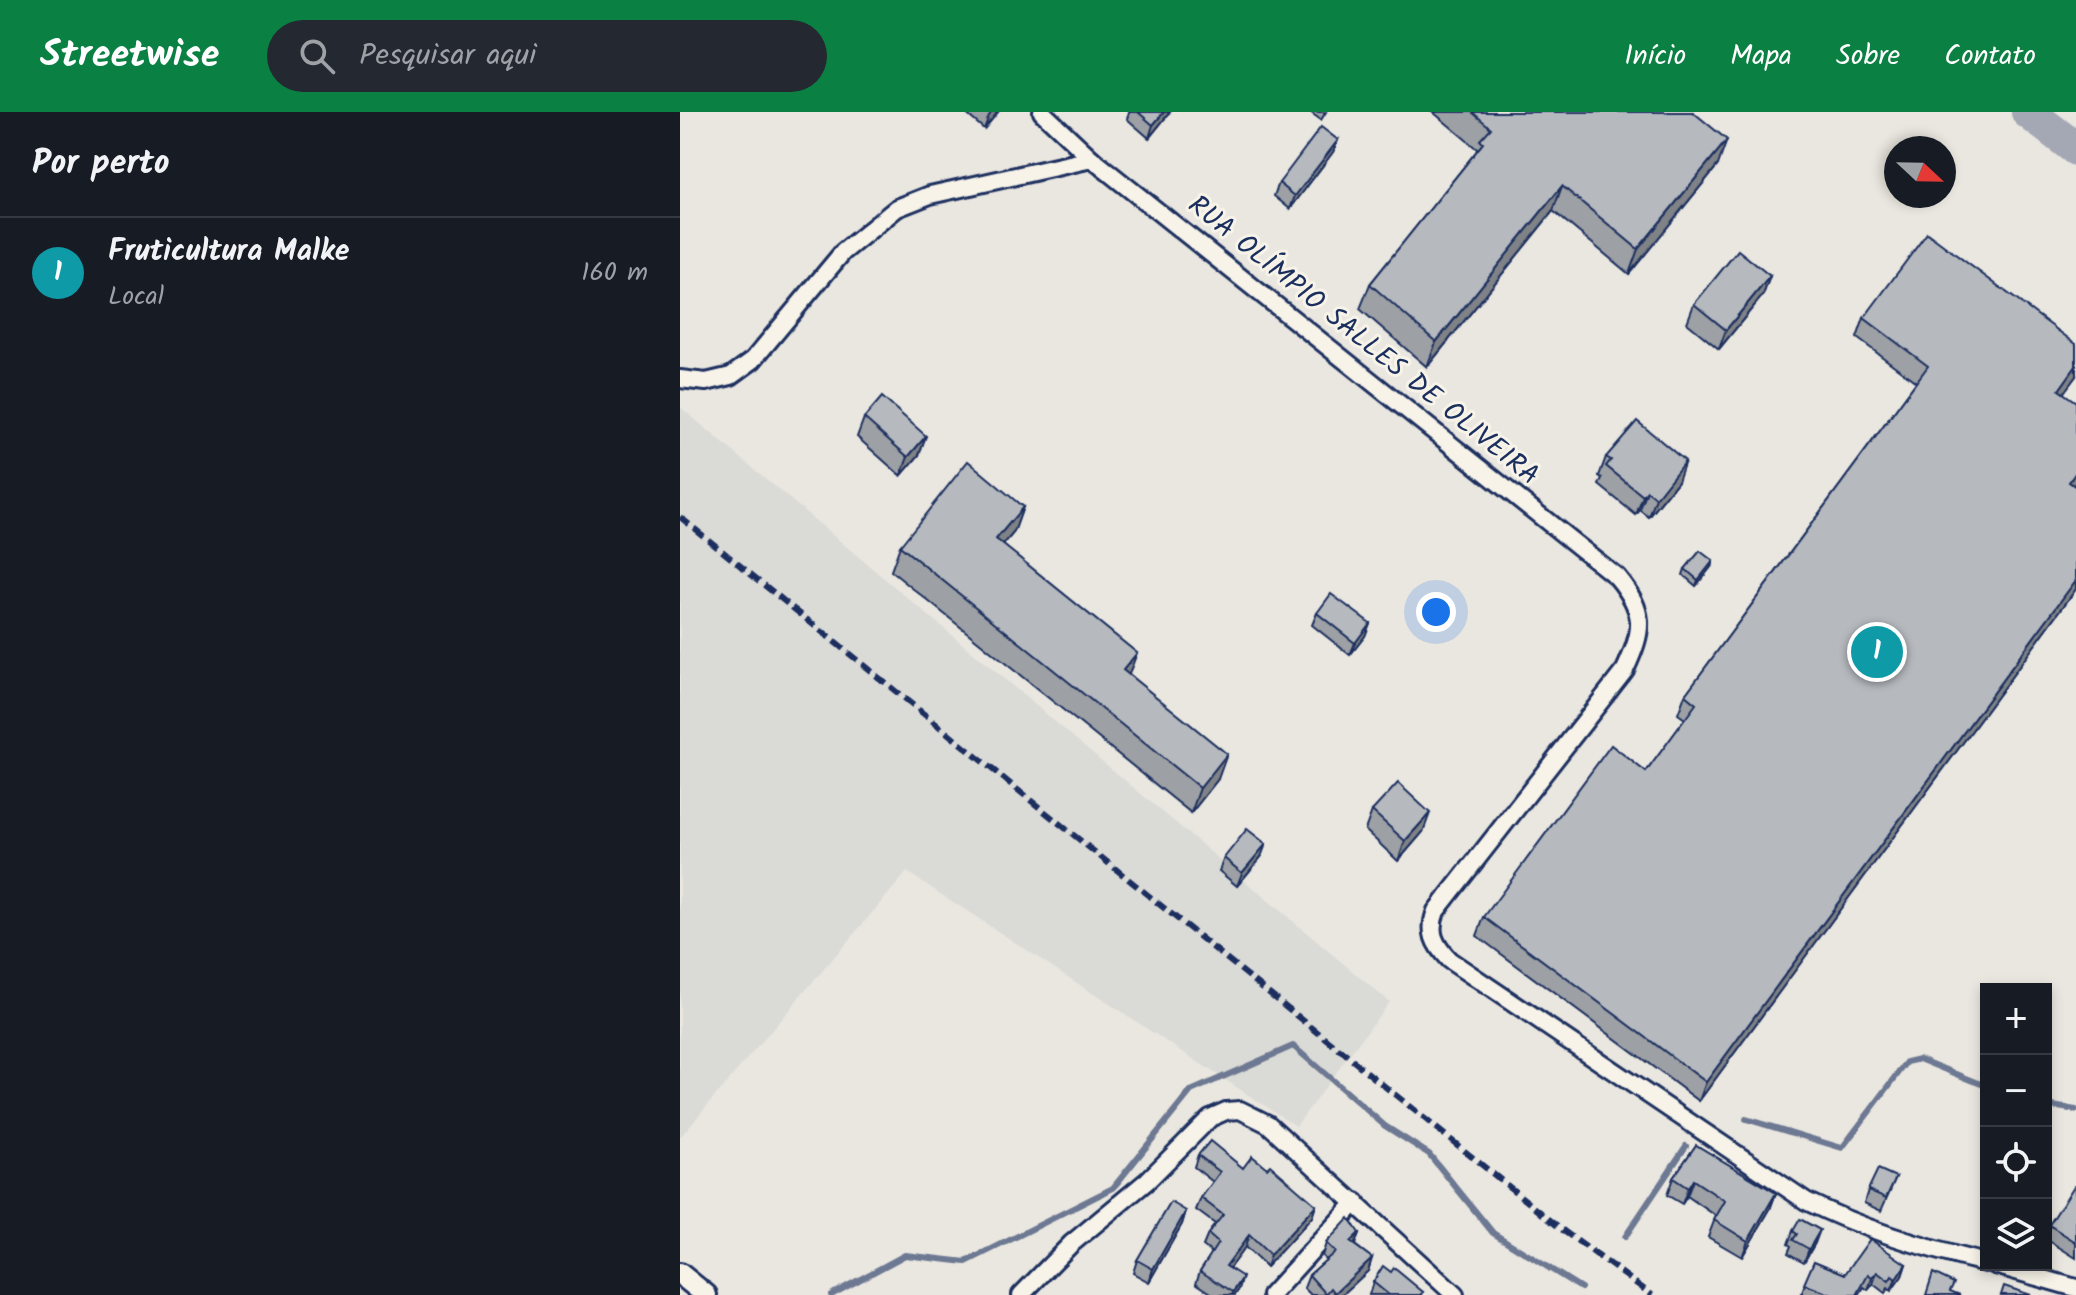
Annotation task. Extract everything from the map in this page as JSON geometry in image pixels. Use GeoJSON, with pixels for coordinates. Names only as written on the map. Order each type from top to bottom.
{"type":"FeatureCollection","features":[{"type":"Feature","properties":{"kind":"street","name":"RUA OLÍMPIO SALLES DE OLIVEIRA"},"geometry":{"type":"LineString","coordinates":[[1042,112],[1092,159],[1617,577],[1635,598],[1640,619],[1638,642],[1625,670],[1436,911],[1432,936],[1449,960],[1806,1201],[1858,1227],[1906,1244],[1980,1262]]}},
{"type":"Feature","properties":{"kind":"street"},"geometry":{"type":"LineString","coordinates":[[680,379],[706,382],[731,376],[753,360],[843,252],[897,208],[930,195],[1092,159]]}},
{"type":"Feature","properties":{"kind":"street"},"geometry":{"type":"LineString","coordinates":[[1021,1295],[1071,1244],[1147,1181],[1210,1118],[1226,1111],[1240,1110],[1268,1124],[1455,1295]]}},
{"type":"Feature","properties":{"kind":"street"},"geometry":{"type":"LineString","coordinates":[[1271,1295],[1356,1202]]}},
{"type":"Feature","properties":{"kind":"street"},"geometry":{"type":"LineString","coordinates":[[2016,1271],[2076,1288]]}},
{"type":"Feature","properties":{"kind":"street"},"geometry":{"type":"LineString","coordinates":[[680,1274],[706,1295]]}},
{"type":"Feature","properties":{"kind":"shaded area"},"geometry":{"type":"Polygon","coordinates":[[[680,407],[1389,1002],[1296,1126],[907,872],[680,1137],[680,407]]]}},
{"type":"Feature","properties":{"kind":"building"},"geometry":{"type":"Polygon","coordinates":[[[1138,112],[1164,112],[1153,125],[1138,112]]]}},
{"type":"Feature","properties":{"kind":"building"},"geometry":{"type":"Polygon","coordinates":[[[1472,112],[1693,112],[1727,140],[1638,249],[1562,186],[1436,342],[1370,284],[1483,143],[1480,140],[1491,128],[1472,112]]]}},
{"type":"Feature","properties":{"kind":"building"},"geometry":{"type":"Polygon","coordinates":[[[1321,127],[1338,140],[1295,196],[1279,183],[1321,127]]]}},
{"type":"Feature","properties":{"kind":"building"},"geometry":{"type":"Polygon","coordinates":[[[1927,233],[2076,344],[2076,366],[2059,390],[2076,402],[2076,472],[2069,482],[2076,487],[2076,580],[1706,1082],[1484,917],[1611,745],[1646,772],[1696,704],[1685,695],[1928,366],[1864,318],[1927,233]]]}},
{"type":"Feature","properties":{"kind":"building"},"geometry":{"type":"Polygon","coordinates":[[[1738,250],[1770,276],[1726,330],[1694,304],[1738,250]]]}},
{"type":"Feature","properties":{"kind":"building"},"geometry":{"type":"Polygon","coordinates":[[[882,397],[926,436],[908,457],[864,418],[882,397]]]}},
{"type":"Feature","properties":{"kind":"building"},"geometry":{"type":"Polygon","coordinates":[[[1637,421],[1685,461],[1656,498],[1647,491],[1643,496],[1606,466],[1611,460],[1606,457],[1637,421]]]}},
{"type":"Feature","properties":{"kind":"building"},"geometry":{"type":"Polygon","coordinates":[[[968,461],[1023,507],[996,539],[1137,653],[1123,670],[1227,754],[1200,788],[900,546],[968,461]]]}},
{"type":"Feature","properties":{"kind":"building"},"geometry":{"type":"Polygon","coordinates":[[[1700,551],[1713,561],[1698,580],[1685,569],[1700,551]]]}},
{"type":"Feature","properties":{"kind":"building"},"geometry":{"type":"Polygon","coordinates":[[[1331,594],[1370,623],[1355,643],[1317,613],[1331,594]]]}},
{"type":"Feature","properties":{"kind":"building"},"geometry":{"type":"Polygon","coordinates":[[[1398,783],[1430,813],[1405,841],[1372,811],[1398,783]]]}},
{"type":"Feature","properties":{"kind":"building"},"geometry":{"type":"Polygon","coordinates":[[[1247,829],[1266,844],[1242,873],[1224,858],[1247,829]]]}},
{"type":"Feature","properties":{"kind":"building"},"geometry":{"type":"Polygon","coordinates":[[[1210,1141],[1243,1168],[1252,1156],[1267,1168],[1270,1165],[1316,1205],[1270,1255],[1249,1235],[1226,1266],[1243,1277],[1233,1292],[1200,1271],[1218,1243],[1208,1234],[1223,1215],[1201,1198],[1220,1172],[1198,1155],[1210,1141]]]}},
{"type":"Feature","properties":{"kind":"building"},"geometry":{"type":"Polygon","coordinates":[[[1696,1145],[1776,1193],[1748,1241],[1714,1220],[1725,1201],[1693,1180],[1688,1188],[1673,1178],[1696,1145]]]}},
{"type":"Feature","properties":{"kind":"building"},"geometry":{"type":"Polygon","coordinates":[[[1878,1169],[1896,1177],[1886,1198],[1868,1190],[1878,1169]]]}},
{"type":"Feature","properties":{"kind":"building"},"geometry":{"type":"Polygon","coordinates":[[[2076,1187],[2076,1242],[2052,1227],[2052,1220],[2076,1187]]]}},
{"type":"Feature","properties":{"kind":"building"},"geometry":{"type":"Polygon","coordinates":[[[1171,1202],[1186,1211],[1153,1269],[1137,1260],[1171,1202]]]}},
{"type":"Feature","properties":{"kind":"building"},"geometry":{"type":"Polygon","coordinates":[[[1349,1218],[1359,1233],[1350,1242],[1372,1258],[1335,1293],[1331,1288],[1326,1294],[1309,1275],[1335,1252],[1326,1243],[1349,1218]]]}},
{"type":"Feature","properties":{"kind":"building"},"geometry":{"type":"Polygon","coordinates":[[[1800,1219],[1820,1230],[1809,1249],[1793,1240],[1797,1234],[1793,1231],[1800,1219]]]}},
{"type":"Feature","properties":{"kind":"building"},"geometry":{"type":"Polygon","coordinates":[[[1870,1239],[1906,1264],[1896,1279],[1892,1276],[1889,1281],[1877,1272],[1872,1278],[1868,1275],[1857,1295],[1832,1295],[1804,1284],[1814,1261],[1845,1274],[1870,1239]]]}},
{"type":"Feature","properties":{"kind":"building"},"geometry":{"type":"Polygon","coordinates":[[[1383,1266],[1391,1272],[1394,1268],[1423,1292],[1421,1295],[1389,1295],[1373,1282],[1383,1266]]]}},
{"type":"Feature","properties":{"kind":"building"},"geometry":{"type":"Polygon","coordinates":[[[1933,1273],[1954,1283],[1950,1291],[1960,1295],[1926,1295],[1933,1273]]]}},
{"type":"Feature","properties":{"kind":"building"},"geometry":{"type":"Polygon","coordinates":[[[2004,1286],[2031,1295],[2001,1295],[2004,1286]]]}},
{"type":"Feature","properties":{"kind":"waterway"},"geometry":{"type":"LineString","coordinates":[[2028,112],[2076,149]]}},
{"type":"Feature","properties":{"kind":"waterway"},"geometry":{"type":"LineString","coordinates":[[831,1295],[905,1255],[966,1262],[1113,1188],[1191,1091],[1293,1046],[1385,1126],[1429,1154],[1493,1233],[1581,1288]]}},
{"type":"Feature","properties":{"kind":"waterway"},"geometry":{"type":"LineString","coordinates":[[1746,1119],[1842,1148],[1907,1062],[1920,1059],[1980,1084]]}},
{"type":"Feature","properties":{"kind":"waterway"},"geometry":{"type":"LineString","coordinates":[[2052,1106],[2076,1110]]}},
{"type":"Feature","properties":{"kind":"waterway"},"geometry":{"type":"LineString","coordinates":[[1625,1237],[1686,1146]]}},
{"type":"Feature","properties":{"kind":"railway"},"geometry":{"type":"LineString","coordinates":[[680,517],[1565,1232],[1652,1295]]}},
{"type":"Feature","properties":{"kind":"place","name":"Fruticultura Malke"},"geometry":{"type":"Point","coordinates":[1877,652]}}]}
